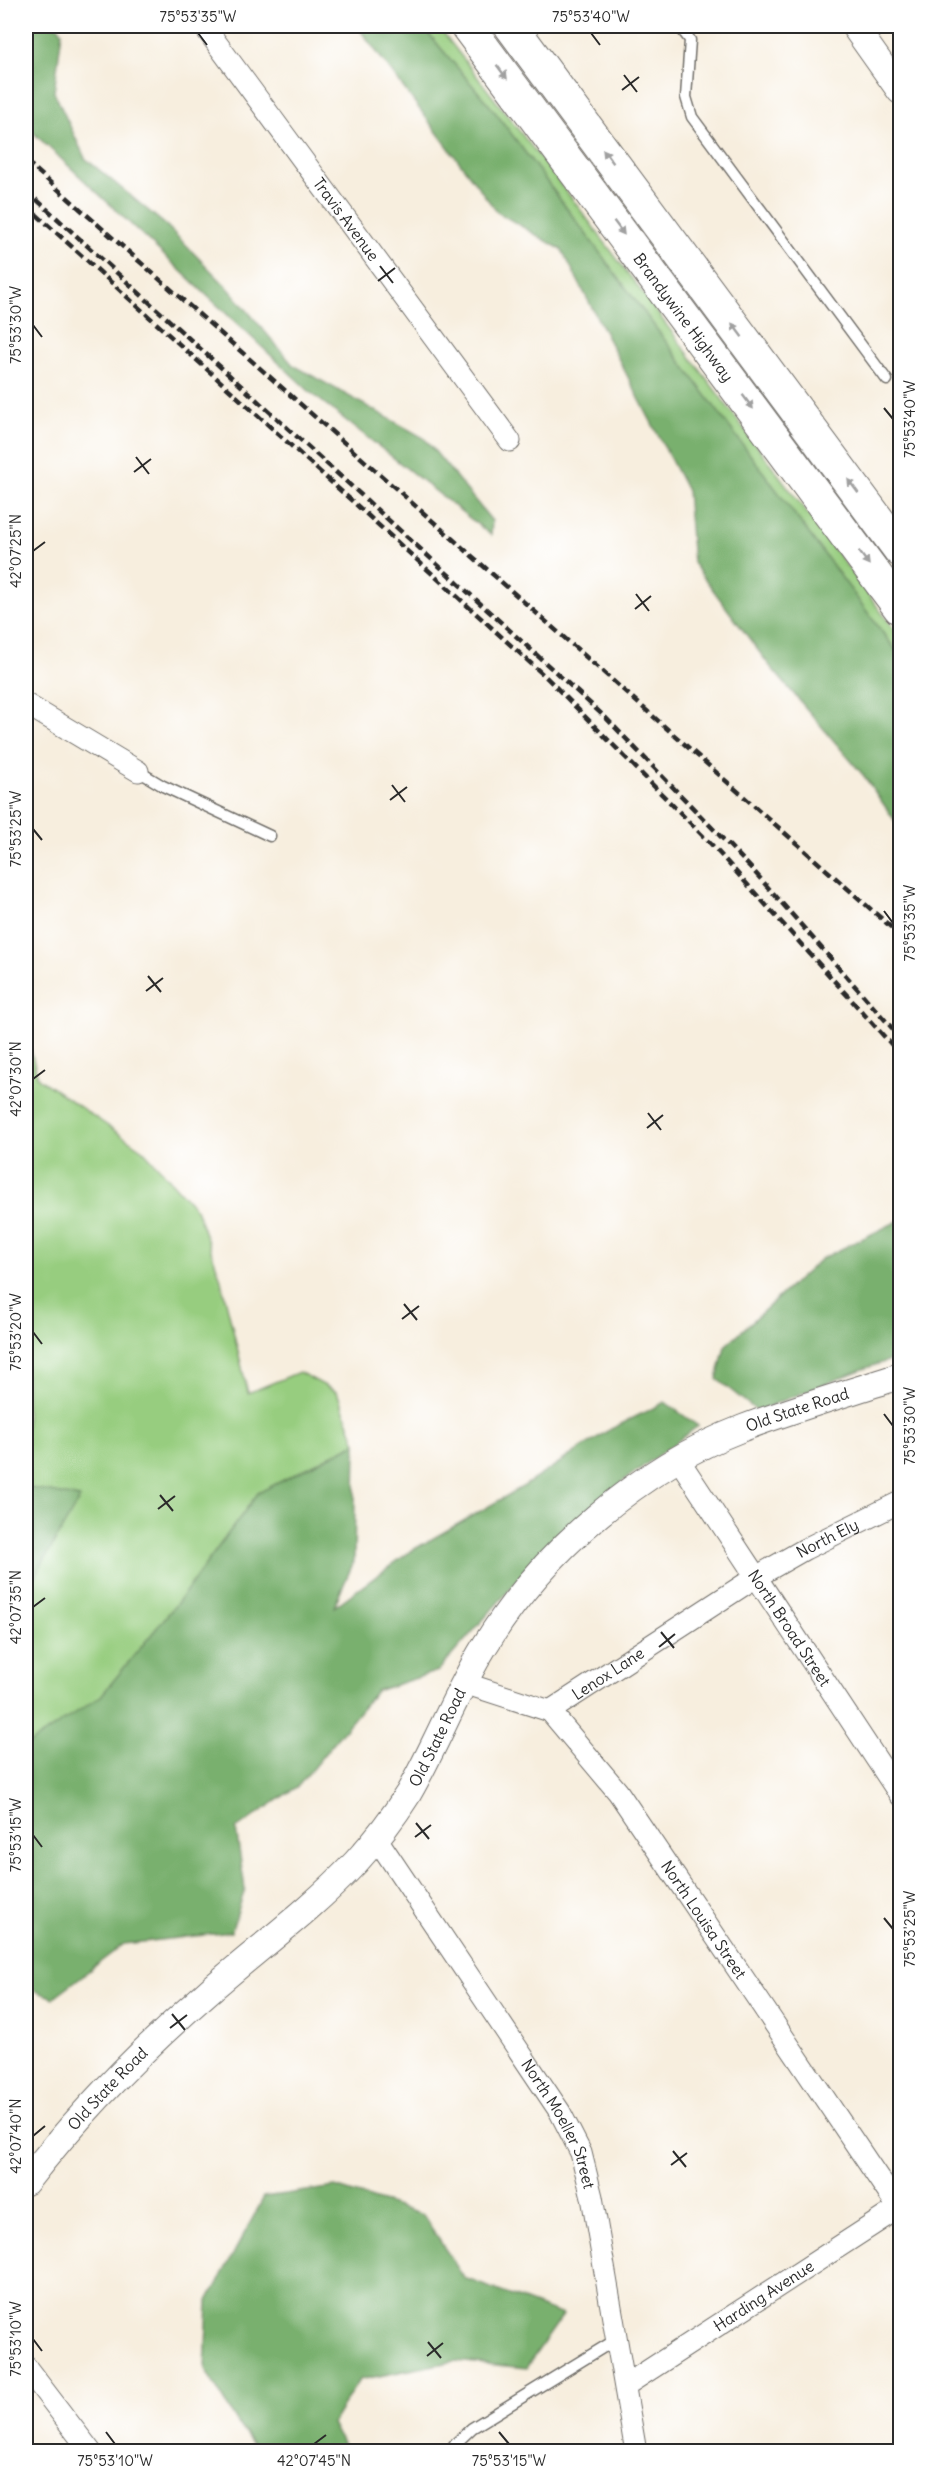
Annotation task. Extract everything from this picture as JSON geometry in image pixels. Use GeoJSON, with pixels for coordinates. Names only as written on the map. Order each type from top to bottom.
{"type":"FeatureCollection","features":[{"type":"Feature","properties":{"kind":"main road","name":"Brandywine Highway"},"geometry":{"type":"LineString","coordinates":[[467,26],[900,608]]}},
{"type":"Feature","properties":{"kind":"main road","name":"Brandywine Highway"},"geometry":{"type":"LineString","coordinates":[[511,26],[900,550]]}},
{"type":"Feature","properties":{"kind":"street","name":"Travis Avenue"},"geometry":{"type":"LineString","coordinates":[[204,26],[510,441]]}},
{"type":"Feature","properties":{"kind":"street"},"geometry":{"type":"LineString","coordinates":[[863,28],[900,91]]}},
{"type":"Feature","properties":{"kind":"street"},"geometry":{"type":"LineString","coordinates":[[26,704],[138,771]]}},
{"type":"Feature","properties":{"kind":"street","name":"Old State Road"},"geometry":{"type":"LineString","coordinates":[[26,2182],[62,2135],[121,2070],[195,2003],[312,1905],[377,1839],[407,1795],[484,1646],[539,1572],[566,1543],[648,1479],[679,1460],[741,1429],[900,1376]]}},
{"type":"Feature","properties":{"kind":"street","name":"North Broad Street"},"geometry":{"type":"LineString","coordinates":[[679,1460],[900,1795]]}},
{"type":"Feature","properties":{"kind":"street","name":"North Ely"},"geometry":{"type":"LineString","coordinates":[[756,1577],[805,1549],[900,1502]]}},
{"type":"Feature","properties":{"kind":"street","name":"Lenox Lane"},"geometry":{"type":"LineString","coordinates":[[550,1711],[756,1577]]}},
{"type":"Feature","properties":{"kind":"street"},"geometry":{"type":"LineString","coordinates":[[464,1683],[550,1711]]}},
{"type":"Feature","properties":{"kind":"street","name":"North Louisa Street"},"geometry":{"type":"LineString","coordinates":[[550,1711],[618,1792],[900,2208]]}},
{"type":"Feature","properties":{"kind":"street","name":"North Moeller Street"},"geometry":{"type":"LineString","coordinates":[[377,1839],[560,2112],[582,2152],[626,2385],[636,2451]]}},
{"type":"Feature","properties":{"kind":"street","name":"Harding Avenue"},"geometry":{"type":"LineString","coordinates":[[626,2385],[900,2208]]}},
{"type":"Feature","properties":{"kind":"street"},"geometry":{"type":"LineString","coordinates":[[26,2367],[91,2451]]}},
{"type":"Feature","properties":{"kind":"lane"},"geometry":{"type":"LineString","coordinates":[[679,26],[690,40],[686,97],[692,117],[888,380]]}},
{"type":"Feature","properties":{"kind":"lane"},"geometry":{"type":"LineString","coordinates":[[138,771],[163,786],[270,836]]}},
{"type":"Feature","properties":{"kind":"lane"},"geometry":{"type":"LineString","coordinates":[[454,2445],[472,2428],[617,2339]]}},
{"type":"Feature","properties":{"kind":"green space"},"geometry":{"type":"Polygon","coordinates":[[[26,26],[58,26],[62,32],[54,92],[85,158],[167,226],[230,290],[293,365],[424,438],[492,521],[491,535],[310,392],[26,126],[26,26]]]}},
{"type":"Feature","properties":{"kind":"green space"},"geometry":{"type":"Polygon","coordinates":[[[357,26],[422,26],[495,112],[900,656],[900,828],[864,776],[769,665],[693,563],[687,491],[562,250],[497,212],[357,26]]]}},
{"type":"Feature","properties":{"kind":"green space"},"geometry":{"type":"Polygon","coordinates":[[[422,26],[438,26],[576,204],[900,637],[900,656],[495,112],[422,26]]]}},
{"type":"Feature","properties":{"kind":"green space"},"geometry":{"type":"Polygon","coordinates":[[[26,1033],[38,1078],[143,1150],[196,1209],[220,1276],[248,1393],[299,1372],[337,1392],[356,1443],[258,1493],[178,1602],[101,1696],[26,1746],[26,1033]]]}},
{"type":"Feature","properties":{"kind":"green space"},"geometry":{"type":"Polygon","coordinates":[[[900,1220],[900,1357],[863,1369],[757,1411],[717,1379],[725,1346],[821,1259],[900,1220]]]}},
{"type":"Feature","properties":{"kind":"green space"},"geometry":{"type":"Polygon","coordinates":[[[665,1402],[698,1426],[611,1490],[533,1563],[438,1671],[376,1691],[299,1785],[236,1829],[245,1889],[231,1932],[124,1944],[53,1998],[26,1987],[26,1746],[101,1696],[178,1602],[258,1493],[356,1443],[354,1561],[334,1607],[411,1551],[524,1486],[609,1430],[665,1402]]]}},
{"type":"Feature","properties":{"kind":"green space"},"geometry":{"type":"Polygon","coordinates":[[[26,1487],[80,1498],[26,1592],[26,1487]]]}},
{"type":"Feature","properties":{"kind":"green space"},"geometry":{"type":"Polygon","coordinates":[[[335,2187],[423,2215],[464,2278],[563,2315],[526,2368],[455,2361],[359,2380],[332,2423],[346,2451],[259,2451],[242,2430],[205,2369],[208,2301],[264,2197],[335,2187]]]}},
{"type":"Feature","properties":{"kind":"railway"},"geometry":{"type":"LineString","coordinates":[[26,161],[900,935]]}},
{"type":"Feature","properties":{"kind":"railway"},"geometry":{"type":"LineString","coordinates":[[26,190],[606,718],[751,868],[900,1037]]}},
{"type":"Feature","properties":{"kind":"railway"},"geometry":{"type":"LineString","coordinates":[[26,205],[547,678],[711,844],[900,1054]]}}]}
